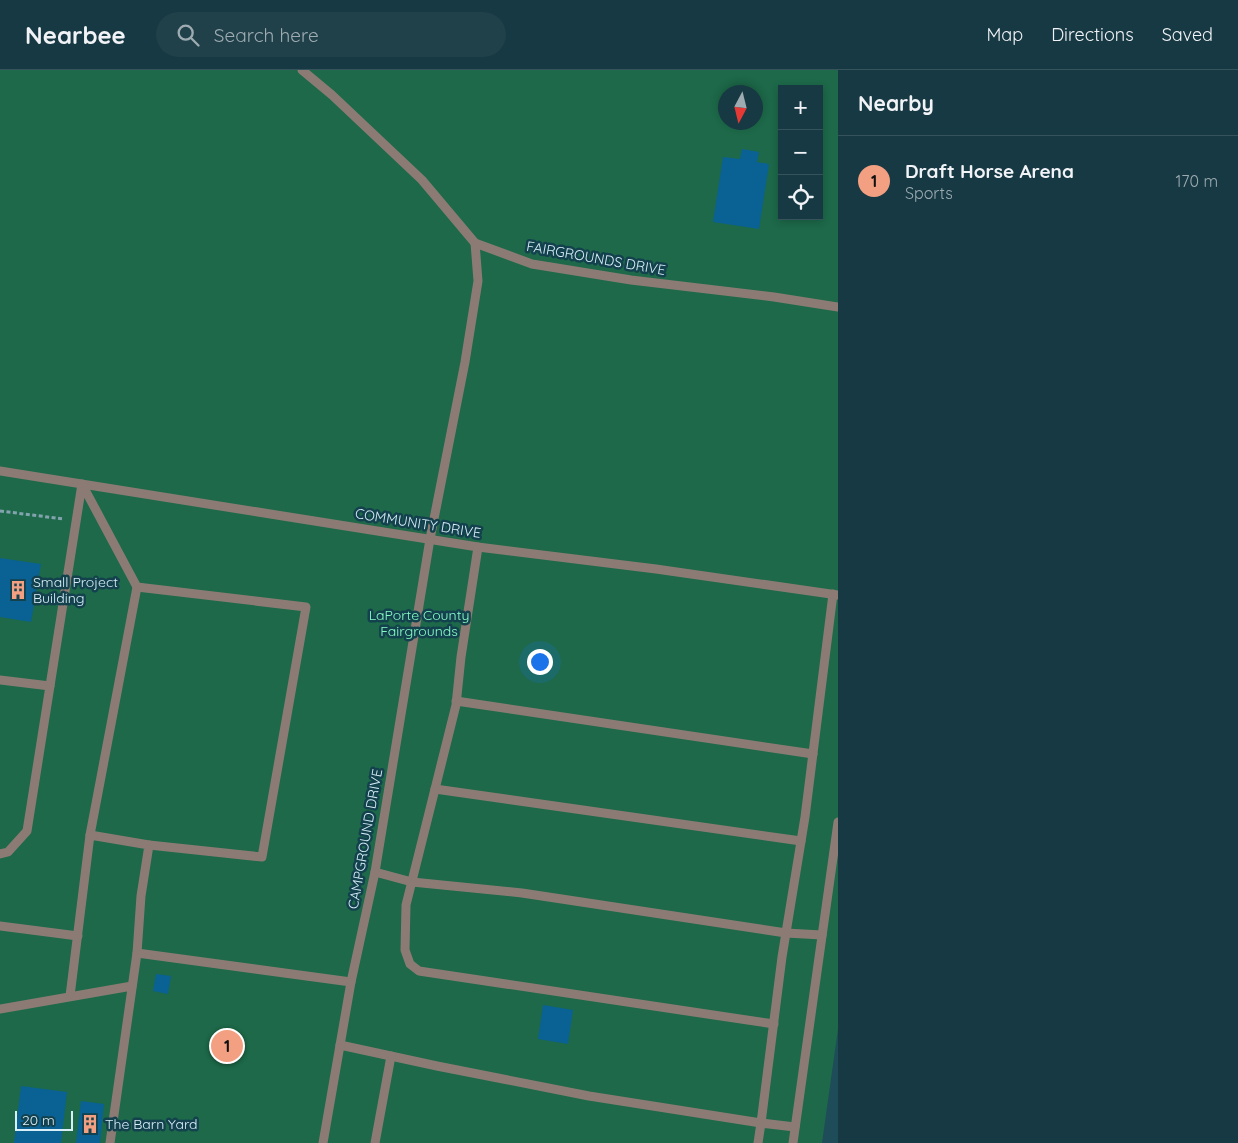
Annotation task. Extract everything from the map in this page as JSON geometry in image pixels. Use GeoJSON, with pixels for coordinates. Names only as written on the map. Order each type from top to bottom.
{"type":"FeatureCollection","features":[{"type":"Feature","properties":{"kind":"lane","name":"FAIRGROUNDS DRIVE"},"geometry":{"type":"LineString","coordinates":[[302,70],[332,94],[422,180],[475,243],[532,264],[631,280],[838,307]]}},
{"type":"Feature","properties":{"kind":"lane","name":"CAMPGROUND DRIVE"},"geometry":{"type":"LineString","coordinates":[[322,1143],[351,982],[375,872],[430,540],[459,396],[478,281],[475,243]]}},
{"type":"Feature","properties":{"kind":"lane","name":"COMMUNITY DRIVE"},"geometry":{"type":"LineString","coordinates":[[0,471],[430,540],[835,594]]}},
{"type":"Feature","properties":{"kind":"lane"},"geometry":{"type":"LineString","coordinates":[[0,854],[8,852],[27,831],[82,484]]}},
{"type":"Feature","properties":{"kind":"lane"},"geometry":{"type":"LineString","coordinates":[[70,996],[90,835],[137,587],[82,484]]}},
{"type":"Feature","properties":{"kind":"lane"},"geometry":{"type":"LineString","coordinates":[[478,547],[456,701],[406,905],[405,950],[410,964],[419,971],[774,1024]]}},
{"type":"Feature","properties":{"kind":"lane"},"geometry":{"type":"LineString","coordinates":[[90,835],[149,846],[262,857],[306,607],[137,587]]}},
{"type":"Feature","properties":{"kind":"lane"},"geometry":{"type":"LineString","coordinates":[[758,1143],[835,594]]}},
{"type":"Feature","properties":{"kind":"lane"},"geometry":{"type":"LineString","coordinates":[[0,680],[50,686]]}},
{"type":"Feature","properties":{"kind":"lane"},"geometry":{"type":"LineString","coordinates":[[456,701],[813,754]]}},
{"type":"Feature","properties":{"kind":"lane"},"geometry":{"type":"LineString","coordinates":[[435,788],[801,841]]}},
{"type":"Feature","properties":{"kind":"lane"},"geometry":{"type":"LineString","coordinates":[[793,1143],[838,822]]}},
{"type":"Feature","properties":{"kind":"lane"},"geometry":{"type":"LineString","coordinates":[[110,1143],[137,953],[149,846]]}},
{"type":"Feature","properties":{"kind":"lane"},"geometry":{"type":"LineString","coordinates":[[375,872],[412,882],[522,893],[786,933],[822,935]]}},
{"type":"Feature","properties":{"kind":"lane"},"geometry":{"type":"LineString","coordinates":[[0,926],[78,936]]}},
{"type":"Feature","properties":{"kind":"lane"},"geometry":{"type":"LineString","coordinates":[[137,953],[351,982]]}},
{"type":"Feature","properties":{"kind":"lane"},"geometry":{"type":"LineString","coordinates":[[0,1009],[132,986]]}},
{"type":"Feature","properties":{"kind":"lane"},"geometry":{"type":"LineString","coordinates":[[340,1045],[589,1096],[795,1127]]}},
{"type":"Feature","properties":{"kind":"lane"},"geometry":{"type":"LineString","coordinates":[[375,1143],[391,1056]]}},
{"type":"Feature","properties":{"kind":"path"},"geometry":{"type":"LineString","coordinates":[[0,511],[77,520]]}},
{"type":"Feature","properties":{"kind":"green space","name":"LaPorte County Fairgrounds"},"geometry":{"type":"Polygon","coordinates":[[[0,70],[838,70],[838,1029],[822,1143],[0,1143],[0,70]]]}},
{"type":"Feature","properties":{"kind":"building"},"geometry":{"type":"Polygon","coordinates":[[[742,149],[759,152],[757,162],[769,164],[759,229],[713,222],[723,157],[740,159],[742,149]]]}},
{"type":"Feature","properties":{"kind":"building","name":"Small Project Building"},"geometry":{"type":"Polygon","coordinates":[[[0,558],[41,564],[31,622],[0,617],[0,558]]]}},
{"type":"Feature","properties":{"kind":"building"},"geometry":{"type":"Polygon","coordinates":[[[156,974],[171,976],[168,994],[153,991],[156,974]]]}},
{"type":"Feature","properties":{"kind":"building"},"geometry":{"type":"Polygon","coordinates":[[[543,1005],[573,1010],[568,1044],[538,1039],[543,1005]]]}},
{"type":"Feature","properties":{"kind":"building"},"geometry":{"type":"Polygon","coordinates":[[[21,1086],[67,1092],[61,1143],[14,1143],[21,1086]]]}},
{"type":"Feature","properties":{"kind":"building","name":"The Barn Yard"},"geometry":{"type":"Polygon","coordinates":[[[81,1101],[104,1104],[100,1143],[76,1143],[81,1101]]]}},
{"type":"Feature","properties":{"kind":"place","name":"Small Project Building"},"geometry":{"type":"Point","coordinates":[18,590]}},
{"type":"Feature","properties":{"kind":"place","name":"Draft Horse Arena"},"geometry":{"type":"Point","coordinates":[227,1046]}},
{"type":"Feature","properties":{"kind":"place","name":"The Barn Yard"},"geometry":{"type":"Point","coordinates":[90,1124]}}]}
